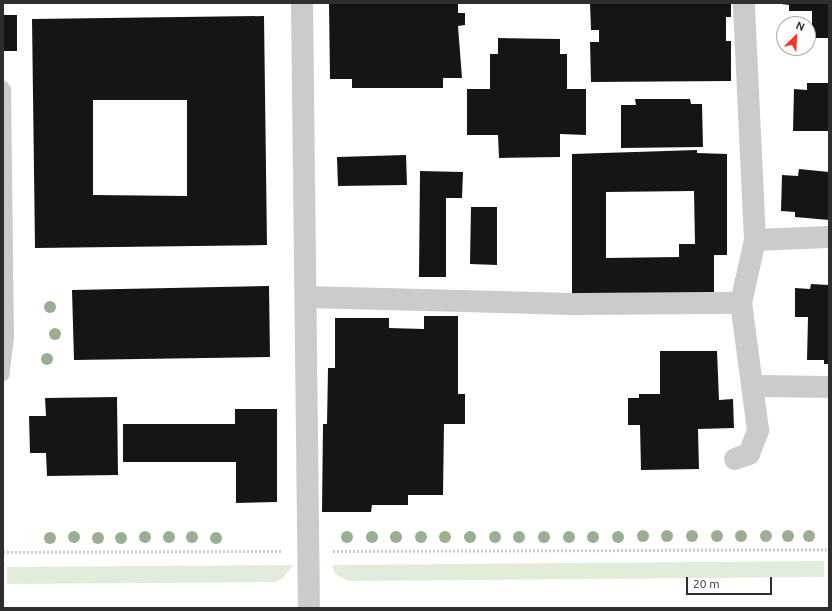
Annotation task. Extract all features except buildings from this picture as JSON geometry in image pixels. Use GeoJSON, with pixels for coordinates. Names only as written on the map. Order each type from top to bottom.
{"type":"FeatureCollection","features":[{"type":"Feature","properties":{"kind":"street"},"geometry":{"type":"LineString","coordinates":[[302,3],[306,297],[307,551],[309,608]]}},
{"type":"Feature","properties":{"kind":"street"},"geometry":{"type":"LineString","coordinates":[[735,459],[749,454],[758,430],[741,303],[755,240],[744,3]]}},
{"type":"Feature","properties":{"kind":"street"},"geometry":{"type":"LineString","coordinates":[[755,240],[829,237]]}},
{"type":"Feature","properties":{"kind":"street"},"geometry":{"type":"LineString","coordinates":[[306,297],[580,304],[741,303]]}},
{"type":"Feature","properties":{"kind":"street"},"geometry":{"type":"LineString","coordinates":[[752,386],[829,387]]}},
{"type":"Feature","properties":{"kind":"lane"},"geometry":{"type":"LineString","coordinates":[[3,86],[5,89],[8,337],[3,375]]}},
{"type":"Feature","properties":{"kind":"path"},"geometry":{"type":"LineString","coordinates":[[3,552],[829,549]]}},
{"type":"Feature","properties":{"kind":"green space"},"geometry":{"type":"Polygon","coordinates":[[[824,561],[824,577],[348,581],[335,574],[332,565],[824,561]]]}},
{"type":"Feature","properties":{"kind":"green space"},"geometry":{"type":"Polygon","coordinates":[[[293,565],[283,578],[275,582],[7,584],[7,567],[293,565]]]}}]}
